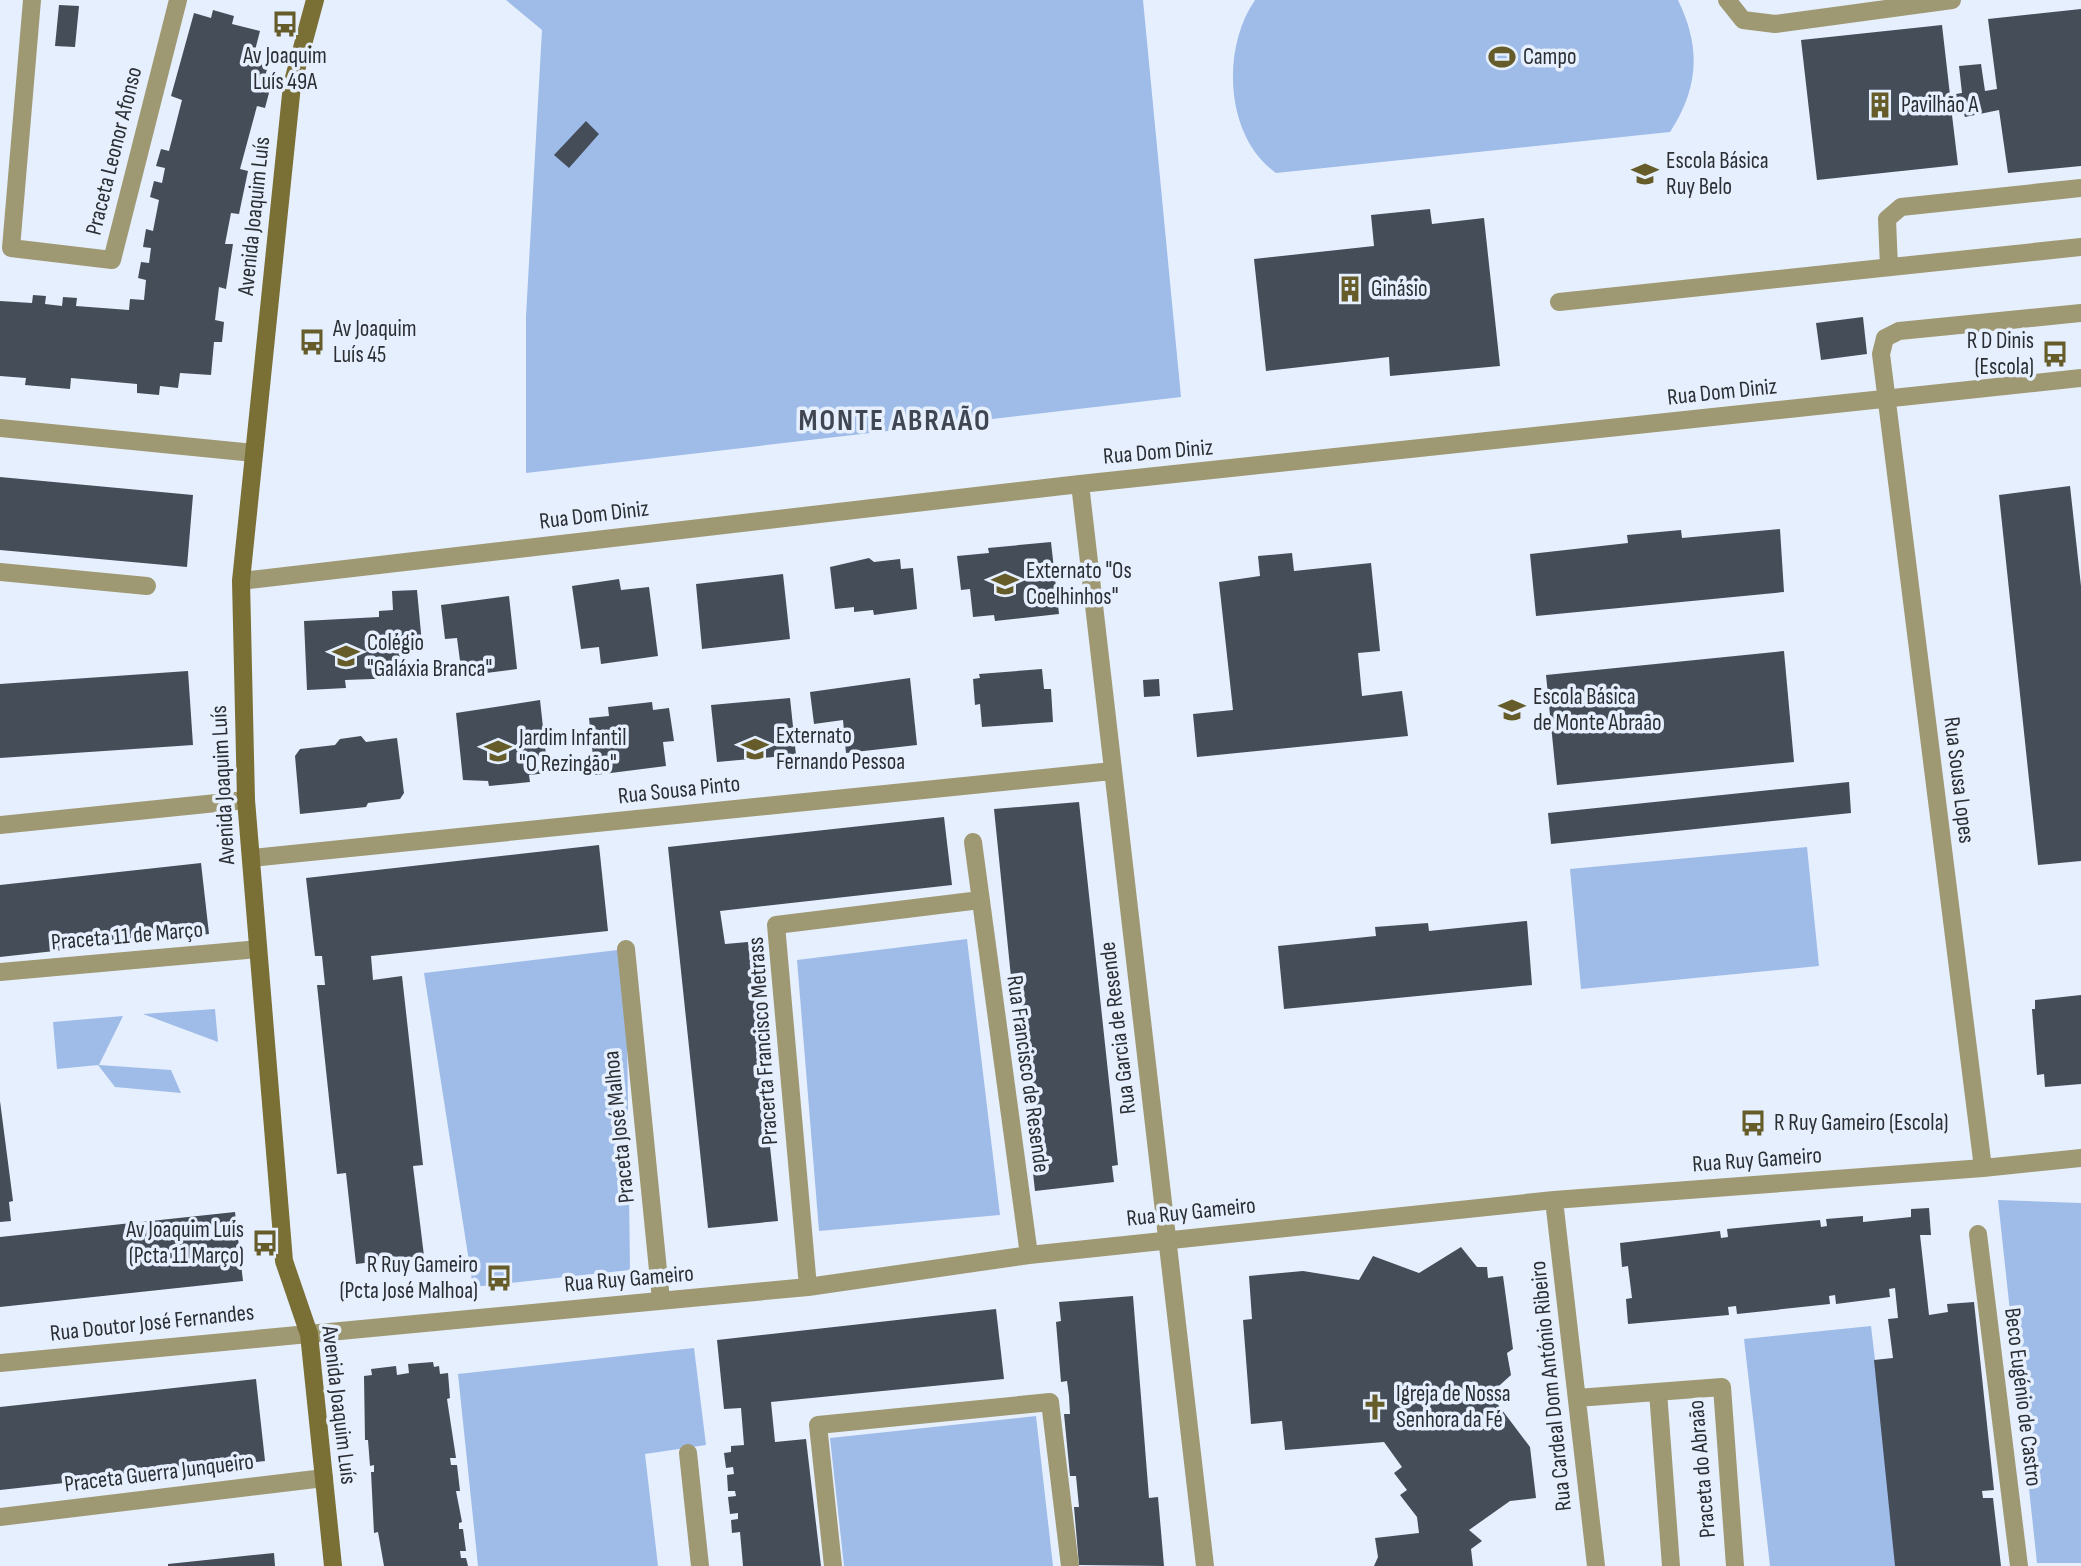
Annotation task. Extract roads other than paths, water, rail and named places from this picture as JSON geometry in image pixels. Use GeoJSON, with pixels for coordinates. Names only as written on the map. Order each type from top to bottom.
{"type":"FeatureCollection","features":[{"type":"Feature","properties":{"kind":"street","name":"Praceta Leonor Afonso"},"geometry":{"type":"LineString","coordinates":[[32,0],[11,248],[112,260],[178,0]]}},
{"type":"Feature","properties":{"kind":"street","name":"Avenida Joaquim Luís"},"geometry":{"type":"LineString","coordinates":[[315,0],[292,85],[241,581],[246,800],[284,1261],[309,1335],[333,1566]]}},
{"type":"Feature","properties":{"kind":"street"},"geometry":{"type":"LineString","coordinates":[[1727,0],[1743,20],[1775,24],[1952,0]]}},
{"type":"Feature","properties":{"kind":"street"},"geometry":{"type":"LineString","coordinates":[[1889,267],[1887,219],[1901,207],[2081,188]]}},
{"type":"Feature","properties":{"kind":"street"},"geometry":{"type":"LineString","coordinates":[[1559,302],[2081,247]]}},
{"type":"Feature","properties":{"kind":"street","name":"Rua Sousa Lopes"},"geometry":{"type":"LineString","coordinates":[[1983,1168],[1881,354],[1885,338],[1899,331],[2081,313]]}},
{"type":"Feature","properties":{"kind":"street","name":"Rua Dom Diniz"},"geometry":{"type":"LineString","coordinates":[[241,581],[1080,484],[2081,378]]}},
{"type":"Feature","properties":{"kind":"street"},"geometry":{"type":"LineString","coordinates":[[0,428],[254,453]]}},
{"type":"Feature","properties":{"kind":"street","name":"Rua Garcia de Resende"},"geometry":{"type":"LineString","coordinates":[[1080,484],[1205,1566]]}},
{"type":"Feature","properties":{"kind":"street"},"geometry":{"type":"LineString","coordinates":[[0,572],[147,586]]}},
{"type":"Feature","properties":{"kind":"street","name":"Rua Sousa Pinto"},"geometry":{"type":"LineString","coordinates":[[251,858],[1112,771]]}},
{"type":"Feature","properties":{"kind":"street"},"geometry":{"type":"LineString","coordinates":[[0,825],[246,800]]}},
{"type":"Feature","properties":{"kind":"street"},"geometry":{"type":"LineString","coordinates":[[973,842],[980,900]]}},
{"type":"Feature","properties":{"kind":"street","name":"Pracerta Francisco Metrass"},"geometry":{"type":"LineString","coordinates":[[808,1287],[776,925],[980,900]]}},
{"type":"Feature","properties":{"kind":"street","name":"Rua Francisco de Resende"},"geometry":{"type":"LineString","coordinates":[[980,900],[1029,1255]]}},
{"type":"Feature","properties":{"kind":"street","name":"Praceta 11 de Março"},"geometry":{"type":"LineString","coordinates":[[0,972],[258,949]]}},
{"type":"Feature","properties":{"kind":"street","name":"Praceta José Malhoa"},"geometry":{"type":"LineString","coordinates":[[626,949],[661,1300]]}},
{"type":"Feature","properties":{"kind":"street","name":"Rua Ruy Gameiro"},"geometry":{"type":"LineString","coordinates":[[309,1335],[808,1287],[1029,1255],[1554,1200],[1983,1168],[2081,1158]]}},
{"type":"Feature","properties":{"kind":"street","name":"Rua Cardeal Dom António Ribeiro"},"geometry":{"type":"LineString","coordinates":[[1554,1200],[1596,1566]]}},
{"type":"Feature","properties":{"kind":"street","name":"Beco Eugénio de Castro"},"geometry":{"type":"LineString","coordinates":[[1978,1234],[2019,1566]]}},
{"type":"Feature","properties":{"kind":"street","name":"Rua Doutor José Fernandes"},"geometry":{"type":"LineString","coordinates":[[0,1363],[309,1335]]}},
{"type":"Feature","properties":{"kind":"street","name":"Praceta do Abraão"},"geometry":{"type":"LineString","coordinates":[[1577,1398],[1722,1387],[1735,1566]]}},
{"type":"Feature","properties":{"kind":"street","name":"Praceta do Abraão"},"geometry":{"type":"LineString","coordinates":[[1658,1392],[1671,1566]]}},
{"type":"Feature","properties":{"kind":"street"},"geometry":{"type":"LineString","coordinates":[[833,1566],[818,1425],[1050,1402],[1070,1566]]}},
{"type":"Feature","properties":{"kind":"street"},"geometry":{"type":"LineString","coordinates":[[688,1453],[699,1566]]}},
{"type":"Feature","properties":{"kind":"street","name":"Praceta Guerra Junqueiro"},"geometry":{"type":"LineString","coordinates":[[0,1517],[324,1478]]}},
{"type":"Feature","properties":{"kind":"place","name":"Av Joaquim Luís 49A"},"geometry":{"type":"Point","coordinates":[285,24]}},
{"type":"Feature","properties":{"kind":"place","name":"Campo"},"geometry":{"type":"Point","coordinates":[1502,57]}},
{"type":"Feature","properties":{"kind":"place","name":"Pavilhão A"},"geometry":{"type":"Point","coordinates":[1880,105]}},
{"type":"Feature","properties":{"kind":"place","name":"Escola Básica Ruy Belo"},"geometry":{"type":"Point","coordinates":[1645,174]}},
{"type":"Feature","properties":{"kind":"place","name":"Ginásio"},"geometry":{"type":"Point","coordinates":[1350,289]}},
{"type":"Feature","properties":{"kind":"place","name":"Av Joaquim Luís 45"},"geometry":{"type":"Point","coordinates":[312,342]}},
{"type":"Feature","properties":{"kind":"place","name":"R D Dinis (Escola)"},"geometry":{"type":"Point","coordinates":[2055,354]}},
{"type":"Feature","properties":{"kind":"place","name":"Externato \"Os Coelhinhos\""},"geometry":{"type":"Point","coordinates":[1005,584]}},
{"type":"Feature","properties":{"kind":"place","name":"Colégio \"Galáxia Branca\""},"geometry":{"type":"Point","coordinates":[346,656]}},
{"type":"Feature","properties":{"kind":"place","name":"Escola Básica de Monte Abraão"},"geometry":{"type":"Point","coordinates":[1512,710]}},
{"type":"Feature","properties":{"kind":"place","name":"Externato Fernando Pessoa"},"geometry":{"type":"Point","coordinates":[755,749]}},
{"type":"Feature","properties":{"kind":"place","name":"Jardim Infantil \"O Rezingão\""},"geometry":{"type":"Point","coordinates":[498,751]}},
{"type":"Feature","properties":{"kind":"place","name":"R Ruy Gameiro (Escola)"},"geometry":{"type":"Point","coordinates":[1753,1123]}},
{"type":"Feature","properties":{"kind":"place","name":"Av Joaquim Luís (Pcta 11 Março)"},"geometry":{"type":"Point","coordinates":[265,1243]}},
{"type":"Feature","properties":{"kind":"place","name":"R Ruy Gameiro (Pcta José Malhoa)"},"geometry":{"type":"Point","coordinates":[499,1278]}},
{"type":"Feature","properties":{"kind":"place","name":"Igreja de Nossa Senhora da Fé"},"geometry":{"type":"Point","coordinates":[1375,1407]}},
{"type":"Feature","properties":{"kind":"district","name":"MONTE ABRAÃO"},"geometry":{"type":"Point","coordinates":[895,421]}}]}
